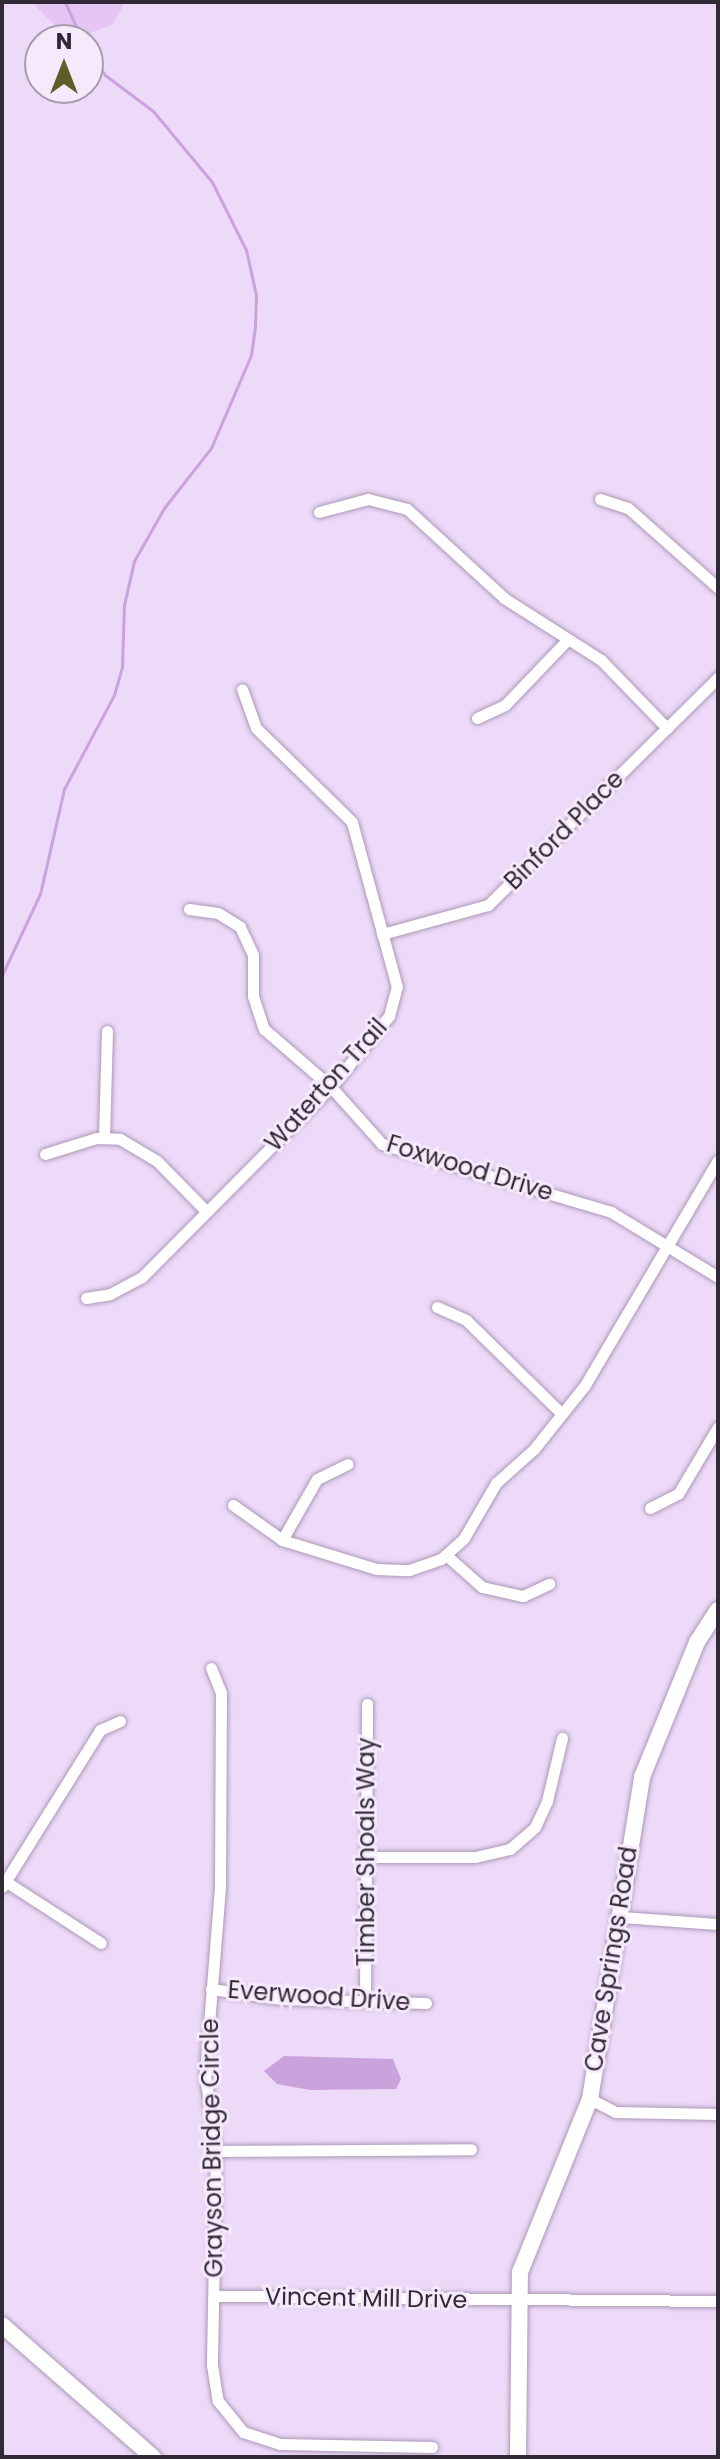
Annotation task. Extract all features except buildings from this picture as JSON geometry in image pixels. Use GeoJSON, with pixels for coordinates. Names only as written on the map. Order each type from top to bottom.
{"type":"FeatureCollection","features":[{"type":"Feature","properties":{"kind":"street"},"geometry":{"type":"LineString","coordinates":[[319,512],[368,499],[407,509],[504,598],[601,660],[667,728]]}},
{"type":"Feature","properties":{"kind":"street"},"geometry":{"type":"LineString","coordinates":[[600,499],[628,508],[718,588]]}},
{"type":"Feature","properties":{"kind":"street"},"geometry":{"type":"LineString","coordinates":[[477,718],[505,705],[568,639]]}},
{"type":"Feature","properties":{"kind":"street","name":"Binford Place"},"geometry":{"type":"LineString","coordinates":[[382,934],[488,905],[718,677]]}},
{"type":"Feature","properties":{"kind":"street","name":"Waterton Trail"},"geometry":{"type":"LineString","coordinates":[[86,1298],[110,1294],[142,1277],[207,1212],[331,1087],[389,1016],[397,987],[352,822],[256,728],[242,689]]}},
{"type":"Feature","properties":{"kind":"street","name":"Foxwood Drive"},"geometry":{"type":"LineString","coordinates":[[189,909],[218,913],[240,927],[253,955],[253,996],[264,1029],[331,1087],[382,1144],[611,1212],[718,1277]]}},
{"type":"Feature","properties":{"kind":"street"},"geometry":{"type":"LineString","coordinates":[[104,1138],[107,1031]]}},
{"type":"Feature","properties":{"kind":"street"},"geometry":{"type":"LineString","coordinates":[[45,1154],[104,1138],[120,1139],[157,1161],[207,1212]]}},
{"type":"Feature","properties":{"kind":"street"},"geometry":{"type":"LineString","coordinates":[[233,1505],[282,1540],[376,1569],[409,1570],[446,1555],[464,1538],[496,1483],[534,1449],[585,1385],[718,1160]]}},
{"type":"Feature","properties":{"kind":"street"},"geometry":{"type":"LineString","coordinates":[[437,1307],[466,1320],[561,1413]]}},
{"type":"Feature","properties":{"kind":"street"},"geometry":{"type":"LineString","coordinates":[[650,1508],[678,1494],[718,1427]]}},
{"type":"Feature","properties":{"kind":"street"},"geometry":{"type":"LineString","coordinates":[[282,1540],[317,1479],[348,1464]]}},
{"type":"Feature","properties":{"kind":"street"},"geometry":{"type":"LineString","coordinates":[[446,1555],[482,1587],[523,1596],[549,1584]]}},
{"type":"Feature","properties":{"kind":"street","name":"Cave Springs Road"},"geometry":{"type":"LineString","coordinates":[[518,2457],[517,2301],[529,2243],[590,2099],[642,1777],[697,1642],[718,1610]]}},
{"type":"Feature","properties":{"kind":"street","name":"Grayson Bridge Circle"},"geometry":{"type":"LineString","coordinates":[[211,1668],[221,1693],[220,1887],[205,2075],[216,2151],[216,2296],[212,2365],[218,2401],[243,2432],[280,2444],[432,2447]]}},
{"type":"Feature","properties":{"kind":"street","name":"Timber Shoals Way"},"geometry":{"type":"LineString","coordinates":[[365,2001],[367,1704]]}},
{"type":"Feature","properties":{"kind":"street"},"geometry":{"type":"LineString","coordinates":[[101,1943],[4,1884],[100,1730],[120,1721]]}},
{"type":"Feature","properties":{"kind":"street"},"geometry":{"type":"LineString","coordinates":[[366,1857],[475,1857],[510,1849],[535,1827],[547,1801],[562,1738]]}},
{"type":"Feature","properties":{"kind":"street"},"geometry":{"type":"LineString","coordinates":[[620,1917],[718,1924]]}},
{"type":"Feature","properties":{"kind":"street","name":"Everwood Drive"},"geometry":{"type":"LineString","coordinates":[[211,1989],[282,1999],[426,2003]]}},
{"type":"Feature","properties":{"kind":"street"},"geometry":{"type":"LineString","coordinates":[[590,2099],[615,2112],[718,2114]]}},
{"type":"Feature","properties":{"kind":"street"},"geometry":{"type":"LineString","coordinates":[[216,2151],[471,2149]]}},
{"type":"Feature","properties":{"kind":"street","name":"Vincent Mill Drive"},"geometry":{"type":"LineString","coordinates":[[216,2296],[718,2301]]}},
{"type":"Feature","properties":{"kind":"street"},"geometry":{"type":"LineString","coordinates":[[2,2325],[153,2457]]}},
{"type":"Feature","properties":{"kind":"shaded area"},"geometry":{"type":"Polygon","coordinates":[[[31,2],[125,2],[113,24],[104,28],[104,24],[54,24],[31,2]]]}},
{"type":"Feature","properties":{"kind":"shaded area"},"geometry":{"type":"Polygon","coordinates":[[[284,2056],[393,2059],[401,2079],[396,2089],[310,2090],[277,2084],[264,2071],[284,2056]]]}},
{"type":"Feature","properties":{"kind":"waterway"},"geometry":{"type":"LineString","coordinates":[[65,2],[75,24]]}},
{"type":"Feature","properties":{"kind":"waterway"},"geometry":{"type":"LineString","coordinates":[[2,975],[40,894],[64,789],[114,695],[122,667],[124,605],[134,561],[164,508],[211,448],[251,355],[255,325],[256,295],[246,250],[212,182],[153,111],[104,74]]}}]}
